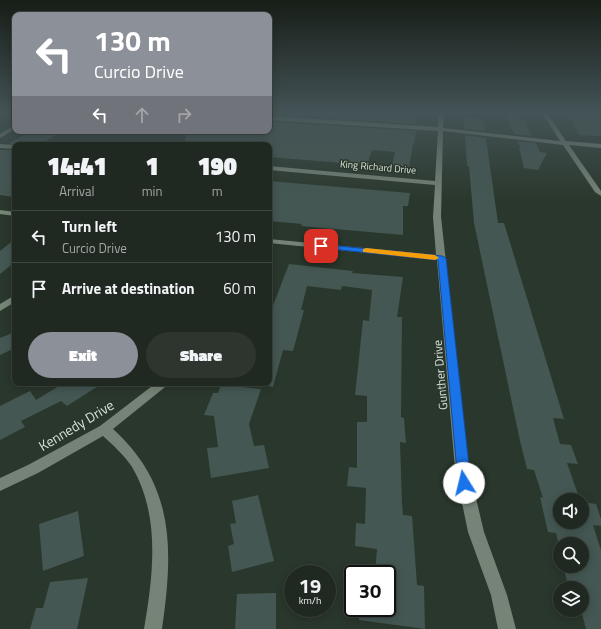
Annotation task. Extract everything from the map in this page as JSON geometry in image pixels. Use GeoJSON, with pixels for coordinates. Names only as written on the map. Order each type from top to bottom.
{"type":"FeatureCollection","features":[{"type":"Feature","properties":{"kind":"street","name":"Gunther Drive"},"geometry":{"type":"LineString","coordinates":[[439,142],[437,216],[463,476],[476,532],[499,595],[507,629]]}},
{"type":"Feature","properties":{"kind":"street"},"geometry":{"type":"LineString","coordinates":[[559,142],[601,146]]}},
{"type":"Feature","properties":{"kind":"street"},"geometry":{"type":"LineString","coordinates":[[565,143],[597,191],[601,194]]}},
{"type":"Feature","properties":{"kind":"street"},"geometry":{"type":"LineString","coordinates":[[0,146],[12,147]]}},
{"type":"Feature","properties":{"kind":"street","name":"King Richard Drive"},"geometry":{"type":"LineString","coordinates":[[272,168],[438,182]]}},
{"type":"Feature","properties":{"kind":"street"},"geometry":{"type":"LineString","coordinates":[[0,212],[12,214]]}},
{"type":"Feature","properties":{"kind":"street"},"geometry":{"type":"LineString","coordinates":[[272,241],[442,258]]}},
{"type":"Feature","properties":{"kind":"street"},"geometry":{"type":"LineString","coordinates":[[0,308],[12,300]]}},
{"type":"Feature","properties":{"kind":"street","name":"Kennedy Drive"},"geometry":{"type":"LineString","coordinates":[[0,485],[33,469],[104,429],[160,386]]}},
{"type":"Feature","properties":{"kind":"street"},"geometry":{"type":"LineString","coordinates":[[104,429],[117,441],[135,463],[152,497],[161,554],[160,589],[153,629]]}},
{"type":"Feature","properties":{"kind":"building"},"geometry":{"type":"Polygon","coordinates":[[[272,142],[414,142],[409,168],[392,166],[395,152],[372,150],[367,165],[272,157],[272,142]]]}},
{"type":"Feature","properties":{"kind":"building"},"geometry":{"type":"Polygon","coordinates":[[[465,142],[487,142],[498,223],[504,223],[564,419],[553,418],[560,444],[571,445],[578,464],[567,463],[578,493],[553,493],[553,529],[589,529],[589,503],[596,504],[601,519],[601,526],[593,525],[601,550],[601,629],[586,629],[583,617],[589,617],[589,581],[567,581],[565,573],[589,573],[589,537],[557,537],[556,533],[548,532],[540,497],[543,498],[534,470],[527,469],[474,223],[469,166],[467,166],[465,142]]]}},
{"type":"Feature","properties":{"kind":"building"},"geometry":{"type":"Polygon","coordinates":[[[518,142],[536,143],[540,152],[547,153],[538,170],[524,168],[519,148],[521,149],[518,142]]]}},
{"type":"Feature","properties":{"kind":"building"},"geometry":{"type":"Polygon","coordinates":[[[0,150],[12,150],[12,197],[0,195],[0,150]]]}},
{"type":"Feature","properties":{"kind":"building"},"geometry":{"type":"Polygon","coordinates":[[[272,181],[410,193],[408,206],[403,206],[403,235],[301,226],[302,224],[272,221],[272,181]]]}},
{"type":"Feature","properties":{"kind":"building"},"geometry":{"type":"Polygon","coordinates":[[[12,241],[12,264],[0,274],[0,251],[12,241]]]}},
{"type":"Feature","properties":{"kind":"building"},"geometry":{"type":"Polygon","coordinates":[[[289,264],[353,271],[352,273],[403,277],[397,317],[402,317],[401,417],[404,418],[406,443],[400,442],[402,503],[403,515],[412,516],[417,585],[424,586],[425,629],[359,620],[359,617],[396,617],[396,565],[376,565],[377,549],[355,546],[356,523],[365,524],[366,488],[347,486],[349,467],[357,468],[357,422],[367,422],[367,396],[355,395],[363,320],[369,321],[372,290],[342,286],[341,290],[307,286],[301,310],[304,310],[293,351],[283,350],[273,387],[269,386],[272,386],[272,308],[289,264]]]}},
{"type":"Feature","properties":{"kind":"building"},"geometry":{"type":"Polygon","coordinates":[[[12,333],[12,349],[0,355],[0,338],[12,333]]]}},
{"type":"Feature","properties":{"kind":"building"},"geometry":{"type":"Polygon","coordinates":[[[59,386],[98,386],[67,406],[61,401],[21,421],[25,427],[0,440],[0,406],[30,391],[36,400],[59,386]]]}},
{"type":"Feature","properties":{"kind":"building"},"geometry":{"type":"Polygon","coordinates":[[[221,386],[261,389],[249,424],[254,446],[264,445],[269,468],[211,478],[207,448],[218,447],[214,416],[204,415],[213,393],[218,393],[221,386]]]}},
{"type":"Feature","properties":{"kind":"building"},"geometry":{"type":"Polygon","coordinates":[[[258,495],[274,561],[232,572],[228,546],[234,544],[230,524],[236,523],[232,501],[258,495]]]}},
{"type":"Feature","properties":{"kind":"building"},"geometry":{"type":"Polygon","coordinates":[[[78,511],[84,556],[43,571],[39,524],[78,511]]]}},
{"type":"Feature","properties":{"kind":"building"},"geometry":{"type":"Polygon","coordinates":[[[88,578],[77,629],[30,629],[36,608],[43,608],[50,582],[88,578]]]}},
{"type":"Feature","properties":{"kind":"building"},"geometry":{"type":"Polygon","coordinates":[[[276,593],[276,629],[235,629],[237,594],[276,593]]]}},
{"type":"Feature","properties":{"kind":"slow traffic"},"geometry":{"type":"LineString","coordinates":[[366,251],[435,258]]}},
{"type":"Feature","properties":{"kind":"route"},"geometry":{"type":"LineString","coordinates":[[321,246],[442,258],[464,483]]}}]}
